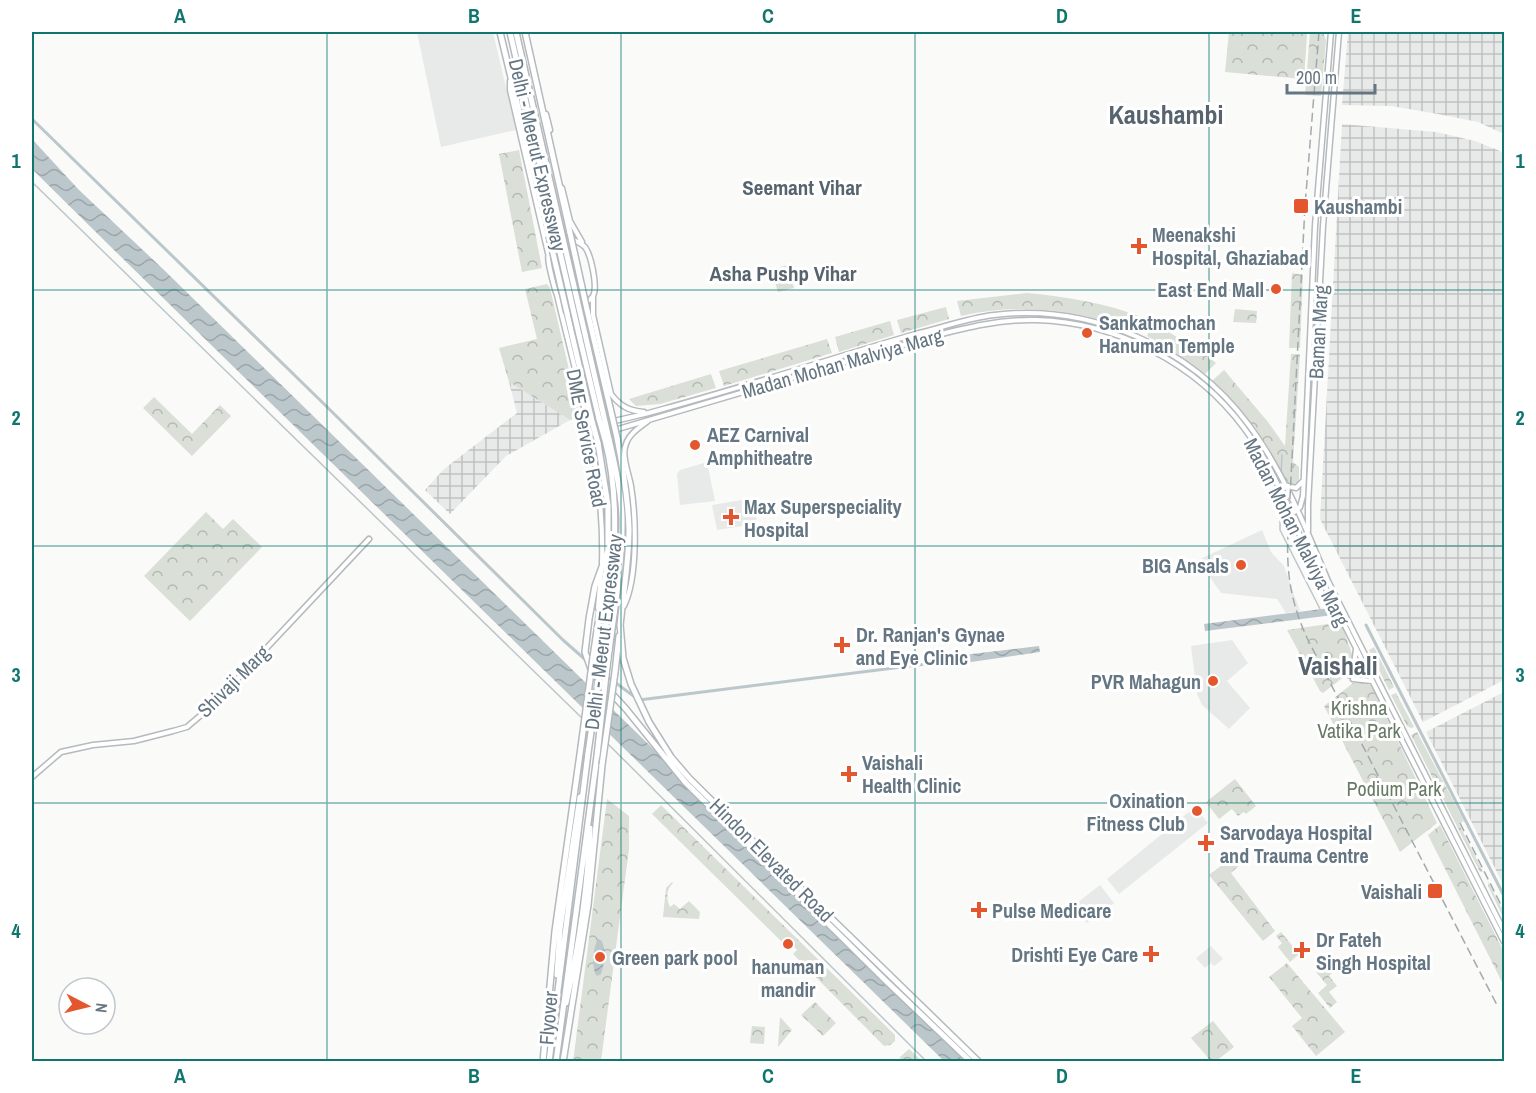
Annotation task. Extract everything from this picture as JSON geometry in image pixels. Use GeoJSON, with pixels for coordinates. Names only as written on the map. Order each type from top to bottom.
{"type":"FeatureCollection","features":[{"type":"Feature","properties":{"kind":"highway"},"geometry":{"type":"LineString","coordinates":[[502,32],[598,443],[608,505],[609,543],[563,899],[556,1007]]}},
{"type":"Feature","properties":{"kind":"highway","name":"Delhi - Meerut Expressway"},"geometry":{"type":"LineString","coordinates":[[510,32],[619,486],[622,517],[621,554],[597,756],[556,1062]]}},
{"type":"Feature","properties":{"kind":"highway","name":"Delhi - Meerut Expressway"},"geometry":{"type":"LineString","coordinates":[[516,32],[542,159]]}},
{"type":"Feature","properties":{"kind":"highway"},"geometry":{"type":"LineString","coordinates":[[524,32],[622,465],[628,503],[628,559],[615,672],[577,980],[563,1062]]}},
{"type":"Feature","properties":{"kind":"highway","name":"Delhi - Meerut Expressway"},"geometry":{"type":"LineString","coordinates":[[549,1062],[615,549],[613,486],[607,439]]}},
{"type":"Feature","properties":{"kind":"highway"},"geometry":{"type":"LineString","coordinates":[[601,572],[608,550]]}},
{"type":"Feature","properties":{"kind":"highway","name":"Hindon Elevated Road"},"geometry":{"type":"LineString","coordinates":[[601,572],[592,598],[585,652],[589,667],[685,782],[884,980],[971,1062]]}},
{"type":"Feature","properties":{"kind":"highway","name":"Hindon Elevated Road"},"geometry":{"type":"LineString","coordinates":[[620,624],[622,650],[627,670],[642,710],[663,746],[680,768],[802,891],[978,1062]]}},
{"type":"Feature","properties":{"kind":"highway"},"geometry":{"type":"LineString","coordinates":[[563,899],[585,781]]}},
{"type":"Feature","properties":{"kind":"highway"},"geometry":{"type":"LineString","coordinates":[[560,1030],[586,900],[591,800]]}},
{"type":"Feature","properties":{"kind":"highway","name":"Flyover"},"geometry":{"type":"LineString","coordinates":[[543,1062],[548,1031],[551,974],[563,899]]}},
{"type":"Feature","properties":{"kind":"main road","name":"Baman Marg"},"geometry":{"type":"LineString","coordinates":[[1292,517],[1303,503],[1315,226],[1331,32]]}},
{"type":"Feature","properties":{"kind":"main road","name":"Baman Marg"},"geometry":{"type":"LineString","coordinates":[[1297,512],[1308,505],[1339,32]]}},
{"type":"Feature","properties":{"kind":"main road"},"geometry":{"type":"LineString","coordinates":[[510,69],[510,90],[557,295],[565,304],[576,306],[586,303],[593,296],[595,282],[586,248],[570,221],[544,103],[539,97]]}},
{"type":"Feature","properties":{"kind":"main road"},"geometry":{"type":"LineString","coordinates":[[1321,168],[1329,168]]}},
{"type":"Feature","properties":{"kind":"main road"},"geometry":{"type":"LineString","coordinates":[[1320,176],[1328,177]]}},
{"type":"Feature","properties":{"kind":"main road"},"geometry":{"type":"LineString","coordinates":[[548,253],[553,243],[568,238],[586,248]]}},
{"type":"Feature","properties":{"kind":"main road","name":"DME Service Road"},"geometry":{"type":"LineString","coordinates":[[557,295],[591,437],[602,513],[598,617]]}},
{"type":"Feature","properties":{"kind":"main road","name":"DME Service Road"},"geometry":{"type":"LineString","coordinates":[[593,296],[593,315],[611,394],[625,408],[637,412],[651,412]]}},
{"type":"Feature","properties":{"kind":"main road","name":"Madan Mohan Malviya Marg"},"geometry":{"type":"LineString","coordinates":[[588,427],[651,412],[970,320],[999,315],[1037,314],[1108,325],[1142,339],[1183,362],[1207,379],[1248,423],[1284,484],[1328,581],[1504,931]]}},
{"type":"Feature","properties":{"kind":"main road","name":"Madan Mohan Malviya Marg"},"geometry":{"type":"LineString","coordinates":[[591,437],[979,324],[999,321],[1045,321],[1087,326],[1106,331],[1152,350],[1180,368],[1221,402],[1243,427],[1268,466],[1372,681],[1504,942]]}},
{"type":"Feature","properties":{"kind":"main road"},"geometry":{"type":"LineString","coordinates":[[1180,368],[1183,362]]}},
{"type":"Feature","properties":{"kind":"main road"},"geometry":{"type":"LineString","coordinates":[[1309,365],[1316,365]]}},
{"type":"Feature","properties":{"kind":"main road"},"geometry":{"type":"LineString","coordinates":[[1308,378],[1316,371]]}},
{"type":"Feature","properties":{"kind":"main road"},"geometry":{"type":"LineString","coordinates":[[1315,391],[1321,392]]}},
{"type":"Feature","properties":{"kind":"main road","name":"DME Service Road"},"geometry":{"type":"LineString","coordinates":[[621,610],[629,595],[634,543],[633,501],[625,450],[626,444],[636,430],[651,418]]}},
{"type":"Feature","properties":{"kind":"main road"},"geometry":{"type":"LineString","coordinates":[[1310,469],[1317,467]]}},
{"type":"Feature","properties":{"kind":"main road"},"geometry":{"type":"LineString","coordinates":[[1284,484],[1296,488],[1304,480]]}},
{"type":"Feature","properties":{"kind":"main road"},"geometry":{"type":"LineString","coordinates":[[1308,505],[1308,534]]}},
{"type":"Feature","properties":{"kind":"main road","name":"Shivaji Marg"},"geometry":{"type":"LineString","coordinates":[[32,777],[57,754],[71,748],[141,740],[187,726],[214,704],[369,539]]}},
{"type":"Feature","properties":{"kind":"main road"},"geometry":{"type":"LineString","coordinates":[[1349,675],[1354,665],[1356,648]]}},
{"type":"Feature","properties":{"kind":"main road"},"geometry":{"type":"LineString","coordinates":[[1353,679],[1372,681]]}},
{"type":"Feature","properties":{"kind":"shaded area"},"geometry":{"type":"Polygon","coordinates":[[[417,32],[493,32],[516,130],[441,147],[417,32]]]}},
{"type":"Feature","properties":{"kind":"shaded area"},"geometry":{"type":"Polygon","coordinates":[[[1348,32],[1504,32],[1504,134],[1478,122],[1438,114],[1391,106],[1342,105],[1348,32]]]}},
{"type":"Feature","properties":{"kind":"shaded area"},"geometry":{"type":"Polygon","coordinates":[[[1342,124],[1436,132],[1475,141],[1500,151],[1504,155],[1504,680],[1423,722],[1320,519],[1342,124]]]}},
{"type":"Feature","properties":{"kind":"shaded area"},"geometry":{"type":"Polygon","coordinates":[[[509,382],[570,420],[506,456],[450,514],[425,490],[444,469],[517,413],[509,382]]]}},
{"type":"Feature","properties":{"kind":"shaded area"},"geometry":{"type":"Polygon","coordinates":[[[707,462],[715,501],[680,505],[677,474],[680,470],[707,462]]]}},
{"type":"Feature","properties":{"kind":"shaded area"},"geometry":{"type":"Polygon","coordinates":[[[754,498],[757,524],[717,530],[712,505],[754,498]]]}},
{"type":"Feature","properties":{"kind":"shaded area"},"geometry":{"type":"Polygon","coordinates":[[[1262,530],[1271,552],[1284,566],[1300,611],[1286,613],[1277,599],[1221,593],[1198,560],[1262,530]]]}},
{"type":"Feature","properties":{"kind":"shaded area"},"geometry":{"type":"Polygon","coordinates":[[[1232,640],[1248,663],[1227,681],[1250,708],[1229,729],[1202,705],[1197,694],[1191,646],[1232,640]]]}},
{"type":"Feature","properties":{"kind":"shaded area"},"geometry":{"type":"Polygon","coordinates":[[[1504,692],[1504,886],[1426,732],[1504,692]]]}},
{"type":"Feature","properties":{"kind":"shaded area"},"geometry":{"type":"Polygon","coordinates":[[[1195,807],[1208,823],[1119,894],[1107,879],[1195,807]]]}},
{"type":"Feature","properties":{"kind":"shaded area"},"geometry":{"type":"Polygon","coordinates":[[[1100,885],[1114,903],[1087,923],[1073,906],[1100,885]]]}},
{"type":"Feature","properties":{"kind":"shaded area"},"geometry":{"type":"Polygon","coordinates":[[[1211,946],[1223,959],[1214,966],[1211,963],[1205,968],[1196,958],[1211,946]]]}},
{"type":"Feature","properties":{"kind":"green space"},"geometry":{"type":"Polygon","coordinates":[[[1229,32],[1306,32],[1304,79],[1225,72],[1229,32]]]}},
{"type":"Feature","properties":{"kind":"green space"},"geometry":{"type":"Polygon","coordinates":[[[1310,32],[1323,32],[1326,40],[1321,96],[1305,95],[1310,32]]]}},
{"type":"Feature","properties":{"kind":"green space"},"geometry":{"type":"Polygon","coordinates":[[[519,150],[542,268],[522,272],[499,154],[519,150]]]}},
{"type":"Feature","properties":{"kind":"green space"},"geometry":{"type":"Polygon","coordinates":[[[787,265],[794,288],[778,292],[771,270],[787,265]]]}},
{"type":"Feature","properties":{"kind":"green space"},"geometry":{"type":"Polygon","coordinates":[[[1292,273],[1303,275],[1300,348],[1289,348],[1292,273]]]}},
{"type":"Feature","properties":{"kind":"green space"},"geometry":{"type":"Polygon","coordinates":[[[547,284],[550,288],[580,417],[570,420],[509,382],[499,348],[537,339],[525,289],[547,284]]]}},
{"type":"Feature","properties":{"kind":"green space"},"geometry":{"type":"Polygon","coordinates":[[[1027,293],[1087,301],[1130,313],[1144,318],[1140,333],[1096,319],[1052,311],[1006,310],[961,316],[957,301],[1027,293]]]}},
{"type":"Feature","properties":{"kind":"green space"},"geometry":{"type":"Polygon","coordinates":[[[946,307],[949,319],[901,333],[897,320],[946,307]]]}},
{"type":"Feature","properties":{"kind":"green space"},"geometry":{"type":"Polygon","coordinates":[[[1235,309],[1257,311],[1256,323],[1233,322],[1235,309]]]}},
{"type":"Feature","properties":{"kind":"green space"},"geometry":{"type":"Polygon","coordinates":[[[890,321],[894,335],[839,352],[835,337],[890,321]]]}},
{"type":"Feature","properties":{"kind":"green space"},"geometry":{"type":"Polygon","coordinates":[[[1153,323],[1201,351],[1216,363],[1205,374],[1147,336],[1153,323]]]}},
{"type":"Feature","properties":{"kind":"green space"},"geometry":{"type":"Polygon","coordinates":[[[827,339],[832,353],[724,386],[719,371],[827,339]]]}},
{"type":"Feature","properties":{"kind":"green space"},"geometry":{"type":"Polygon","coordinates":[[[1291,354],[1300,354],[1293,462],[1299,467],[1299,482],[1291,485],[1283,477],[1253,427],[1212,381],[1224,370],[1285,446],[1291,354]]]}},
{"type":"Feature","properties":{"kind":"green space"},"geometry":{"type":"Polygon","coordinates":[[[711,374],[716,388],[660,404],[636,406],[629,399],[711,374]]]}},
{"type":"Feature","properties":{"kind":"green space"},"geometry":{"type":"Polygon","coordinates":[[[154,397],[192,434],[220,405],[231,416],[192,456],[143,408],[154,397]]]}},
{"type":"Feature","properties":{"kind":"green space"},"geometry":{"type":"Polygon","coordinates":[[[206,512],[223,529],[233,519],[262,547],[190,621],[144,576],[206,512]]]}},
{"type":"Feature","properties":{"kind":"green space"},"geometry":{"type":"Polygon","coordinates":[[[1341,622],[1354,660],[1346,675],[1323,693],[1287,630],[1341,622]]]}},
{"type":"Feature","properties":{"kind":"green space"},"geometry":{"type":"Polygon","coordinates":[[[1374,647],[1394,687],[1389,690],[1369,650],[1374,647]]]}},
{"type":"Feature","properties":{"kind":"green space"},"geometry":{"type":"Polygon","coordinates":[[[1353,683],[1371,685],[1437,823],[1400,852],[1324,706],[1353,683]]]}},
{"type":"Feature","properties":{"kind":"green space"},"geometry":{"type":"Polygon","coordinates":[[[1396,693],[1414,727],[1407,726],[1391,695],[1396,693]]]}},
{"type":"Feature","properties":{"kind":"green space"},"geometry":{"type":"Polygon","coordinates":[[[1417,732],[1464,821],[1459,824],[1483,871],[1480,872],[1411,735],[1417,732]]]}},
{"type":"Feature","properties":{"kind":"green space"},"geometry":{"type":"Polygon","coordinates":[[[1235,779],[1256,806],[1246,814],[1244,812],[1238,816],[1232,809],[1219,819],[1206,802],[1235,779]]]}},
{"type":"Feature","properties":{"kind":"green space"},"geometry":{"type":"Polygon","coordinates":[[[607,799],[629,816],[629,849],[601,1061],[573,1062],[607,799]]]}},
{"type":"Feature","properties":{"kind":"green space"},"geometry":{"type":"Polygon","coordinates":[[[661,805],[895,1035],[895,1041],[884,1046],[793,954],[797,950],[786,938],[782,942],[652,814],[661,805]]]}},
{"type":"Feature","properties":{"kind":"green space"},"geometry":{"type":"Polygon","coordinates":[[[1440,825],[1504,952],[1504,986],[1428,835],[1440,825]]]}},
{"type":"Feature","properties":{"kind":"green space"},"geometry":{"type":"Polygon","coordinates":[[[1234,856],[1241,864],[1231,873],[1275,931],[1263,941],[1209,875],[1234,856]]]}},
{"type":"Feature","properties":{"kind":"green space"},"geometry":{"type":"Polygon","coordinates":[[[1485,876],[1504,913],[1504,919],[1488,886],[1485,876]]]}},
{"type":"Feature","properties":{"kind":"green space"},"geometry":{"type":"Polygon","coordinates":[[[672,882],[667,894],[670,907],[674,904],[680,909],[689,901],[700,912],[699,919],[663,917],[666,888],[672,882]]]}},
{"type":"Feature","properties":{"kind":"green space"},"geometry":{"type":"Polygon","coordinates":[[[1281,932],[1299,954],[1290,962],[1278,947],[1282,943],[1276,936],[1281,932]]]}},
{"type":"Feature","properties":{"kind":"green space"},"geometry":{"type":"Polygon","coordinates":[[[1287,963],[1345,1032],[1316,1056],[1292,1026],[1302,1018],[1269,977],[1287,963]]]}},
{"type":"Feature","properties":{"kind":"green space"},"geometry":{"type":"Polygon","coordinates":[[[1325,965],[1332,973],[1329,976],[1337,986],[1329,992],[1337,1002],[1330,1008],[1318,993],[1327,985],[1316,972],[1325,965]]]}},
{"type":"Feature","properties":{"kind":"green space"},"geometry":{"type":"Polygon","coordinates":[[[815,1002],[836,1023],[823,1036],[801,1015],[815,1002]]]}},
{"type":"Feature","properties":{"kind":"green space"},"geometry":{"type":"Polygon","coordinates":[[[780,1017],[792,1030],[778,1047],[780,1017]]]}},
{"type":"Feature","properties":{"kind":"green space"},"geometry":{"type":"Polygon","coordinates":[[[1213,1021],[1234,1047],[1216,1061],[1211,1061],[1191,1038],[1213,1021]]]}},
{"type":"Feature","properties":{"kind":"green space"},"geometry":{"type":"Polygon","coordinates":[[[752,1026],[765,1027],[764,1044],[750,1043],[752,1026]]]}},
{"type":"Feature","properties":{"kind":"green space"},"geometry":{"type":"Polygon","coordinates":[[[909,1049],[922,1061],[899,1061],[909,1049]]]}},
{"type":"Feature","properties":{"kind":"water"},"geometry":{"type":"Polygon","coordinates":[[[32,139],[79,190],[163,269],[972,1061],[944,1061],[114,250],[32,169],[32,139]]]}},
{"type":"Feature","properties":{"kind":"water"},"geometry":{"type":"Polygon","coordinates":[[[1330,608],[1333,615],[1205,631],[1204,624],[1330,608]]]}},
{"type":"Feature","properties":{"kind":"water"},"geometry":{"type":"Polygon","coordinates":[[[1039,646],[1040,652],[964,663],[963,655],[1039,646]]]}},
{"type":"Feature","properties":{"kind":"water","name":"Green park pool"},"geometry":{"type":"Polygon","coordinates":[[[598,939],[602,941],[606,955],[601,974],[597,976],[593,958],[598,939]]]}},
{"type":"Feature","properties":{"kind":"waterway"},"geometry":{"type":"LineString","coordinates":[[32,119],[588,662]]}},
{"type":"Feature","properties":{"kind":"waterway"},"geometry":{"type":"LineString","coordinates":[[32,182],[584,720]]}},
{"type":"Feature","properties":{"kind":"waterway"},"geometry":{"type":"LineString","coordinates":[[1281,475],[1282,455]]}},
{"type":"Feature","properties":{"kind":"waterway"},"geometry":{"type":"LineString","coordinates":[[1280,503],[1280,530],[1320,609]]}},
{"type":"Feature","properties":{"kind":"waterway"},"geometry":{"type":"LineString","coordinates":[[1366,625],[1504,896]]}},
{"type":"Feature","properties":{"kind":"waterway"},"geometry":{"type":"LineString","coordinates":[[605,675],[639,700],[966,659]]}},
{"type":"Feature","properties":{"kind":"waterway"},"geometry":{"type":"LineString","coordinates":[[606,742],[927,1062]]}},
{"type":"Feature","properties":{"kind":"railway"},"geometry":{"type":"LineString","coordinates":[[1319,32],[1305,206],[1288,536],[1291,590],[1298,616],[1309,642],[1497,1005]]}},
{"type":"Feature","properties":{"kind":"railway"},"geometry":{"type":"LineString","coordinates":[[1460,823],[1504,911]]}},
{"type":"Feature","properties":{"kind":"place","name":"Kaushambi"},"geometry":{"type":"Point","coordinates":[1301,206]}},
{"type":"Feature","properties":{"kind":"place","name":"Meenakshi Hospital, Ghaziabad"},"geometry":{"type":"Point","coordinates":[1139,246]}},
{"type":"Feature","properties":{"kind":"place","name":"East End Mall"},"geometry":{"type":"Point","coordinates":[1276,289]}},
{"type":"Feature","properties":{"kind":"place","name":"Sankatmochan Hanuman Temple"},"geometry":{"type":"Point","coordinates":[1087,333]}},
{"type":"Feature","properties":{"kind":"place","name":"AEZ Carnival Amphitheatre"},"geometry":{"type":"Point","coordinates":[695,445]}},
{"type":"Feature","properties":{"kind":"place","name":"Max Superspeciality Hospital"},"geometry":{"type":"Point","coordinates":[731,517]}},
{"type":"Feature","properties":{"kind":"place","name":"BIG Ansals"},"geometry":{"type":"Point","coordinates":[1241,565]}},
{"type":"Feature","properties":{"kind":"place","name":"Dr. Ranjan's Gynae and Eye Clinic"},"geometry":{"type":"Point","coordinates":[842,645]}},
{"type":"Feature","properties":{"kind":"place","name":"PVR Mahagun"},"geometry":{"type":"Point","coordinates":[1213,681]}},
{"type":"Feature","properties":{"kind":"place","name":"Vaishali Health Clinic"},"geometry":{"type":"Point","coordinates":[849,774]}},
{"type":"Feature","properties":{"kind":"place","name":"Oxination Fitness Club"},"geometry":{"type":"Point","coordinates":[1197,811]}},
{"type":"Feature","properties":{"kind":"place","name":"Sarvodaya Hospital and Trauma Centre"},"geometry":{"type":"Point","coordinates":[1206,843]}},
{"type":"Feature","properties":{"kind":"place","name":"Vaishali"},"geometry":{"type":"Point","coordinates":[1435,891]}},
{"type":"Feature","properties":{"kind":"place","name":"Pulse Medicare"},"geometry":{"type":"Point","coordinates":[979,910]}},
{"type":"Feature","properties":{"kind":"place","name":"hanuman mandir"},"geometry":{"type":"Point","coordinates":[788,944]}},
{"type":"Feature","properties":{"kind":"place","name":"Dr Fateh Singh Hospital"},"geometry":{"type":"Point","coordinates":[1302,950]}},
{"type":"Feature","properties":{"kind":"place","name":"Drishti Eye Care"},"geometry":{"type":"Point","coordinates":[1151,954]}},
{"type":"Feature","properties":{"kind":"place","name":"Green park pool"},"geometry":{"type":"Point","coordinates":[600,957]}},
{"type":"Feature","properties":{"kind":"district","name":"Kaushambi"},"geometry":{"type":"Point","coordinates":[1166,114]}},
{"type":"Feature","properties":{"kind":"district","name":"Seemant Vihar"},"geometry":{"type":"Point","coordinates":[802,187]}},
{"type":"Feature","properties":{"kind":"district","name":"Asha Pushp Vihar"},"geometry":{"type":"Point","coordinates":[783,273]}},
{"type":"Feature","properties":{"kind":"district","name":"Vaishali"},"geometry":{"type":"Point","coordinates":[1338,665]}},
{"type":"Feature","properties":{"kind":"park label","name":"Krishna Vatika Park"},"geometry":{"type":"Point","coordinates":[1359,718]}},
{"type":"Feature","properties":{"kind":"park label","name":"Podium Park"},"geometry":{"type":"Point","coordinates":[1394,788]}}]}
